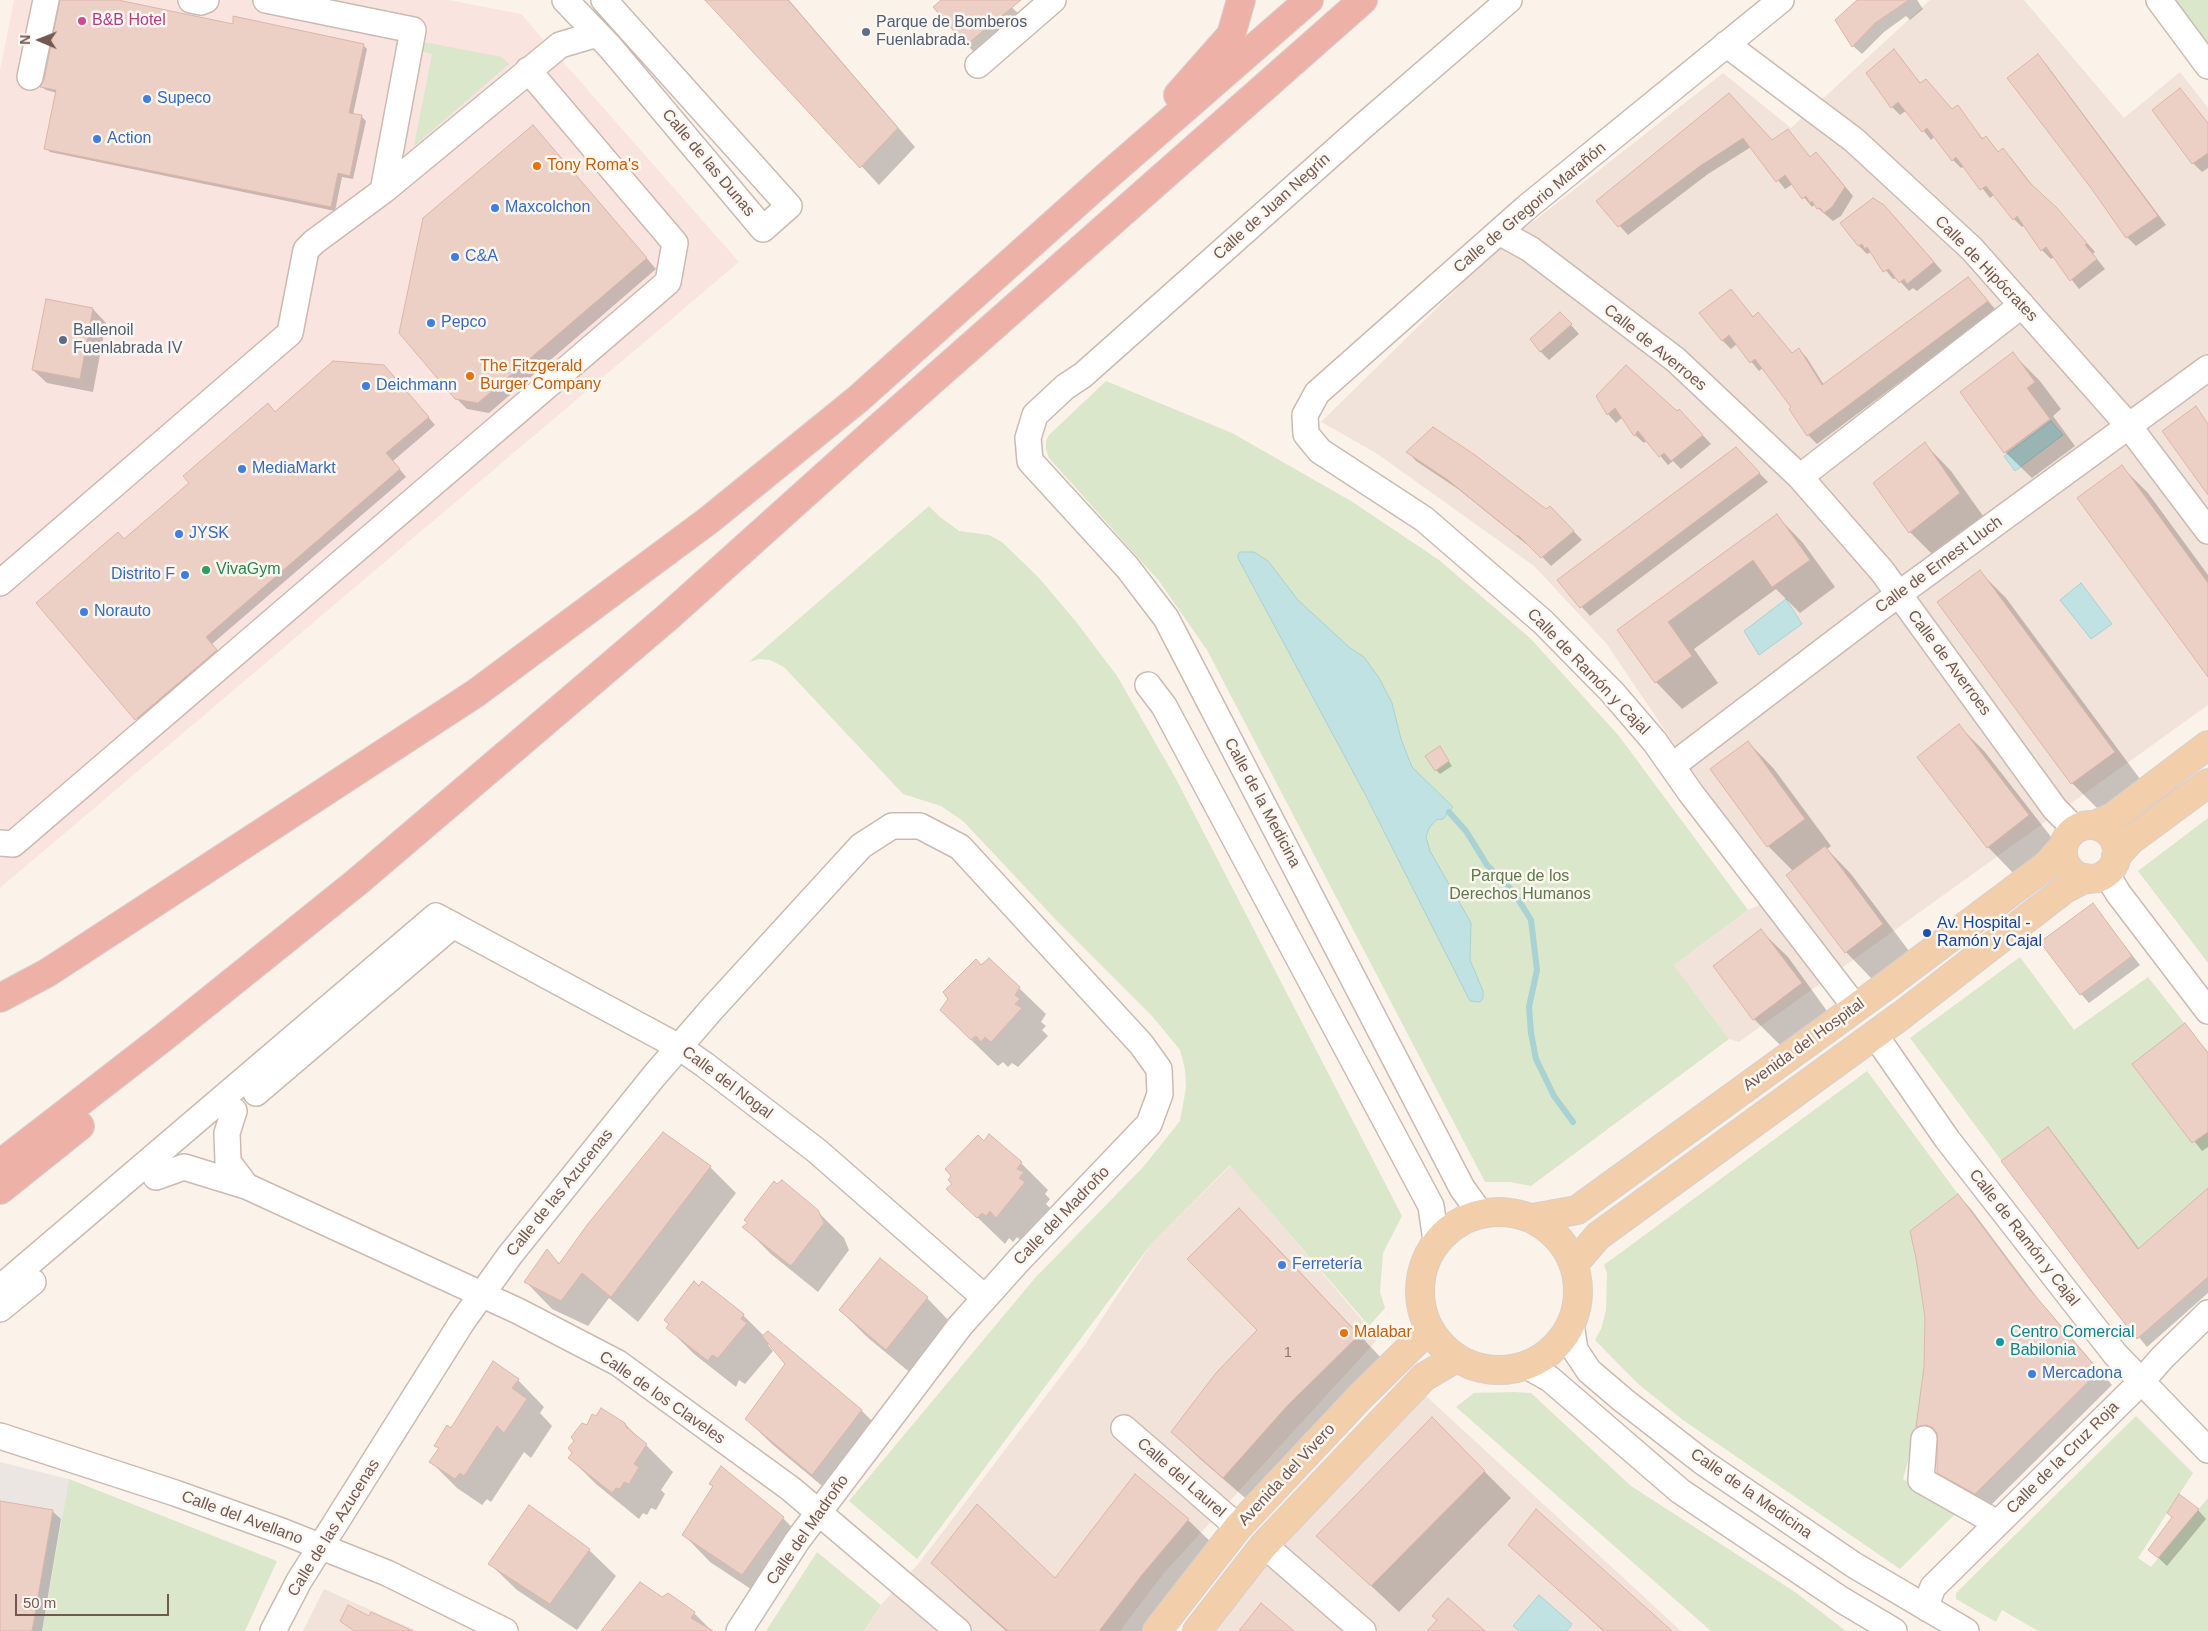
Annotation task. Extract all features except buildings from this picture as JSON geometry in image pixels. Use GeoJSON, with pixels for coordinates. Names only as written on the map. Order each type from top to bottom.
{"type":"FeatureCollection","features":[{"type":"Feature","properties":{"kind":"highway"},"geometry":{"type":"LineString","coordinates":[[1106,177],[1231,36],[1241,0]]}},
{"type":"Feature","properties":{"kind":"highway"},"geometry":{"type":"LineString","coordinates":[[0,998],[47,973],[476,693],[709,520],[858,399],[1106,177],[1309,0]]}},
{"type":"Feature","properties":{"kind":"highway"},"geometry":{"type":"LineString","coordinates":[[0,1164],[357,882],[669,616],[884,423],[1363,0]]}},
{"type":"Feature","properties":{"kind":"highway"},"geometry":{"type":"LineString","coordinates":[[0,1015],[47,973]]}},
{"type":"Feature","properties":{"kind":"highway"},"geometry":{"type":"LineString","coordinates":[[0,1190],[172,1053],[221,990]]}},
{"type":"Feature","properties":{"kind":"main road","name":"Avenida del Hospital"},"geometry":{"type":"LineString","coordinates":[[1533,1218],[1577,1210],[1856,1008],[2047,866],[2078,834],[2113,817],[2208,745]]}},
{"type":"Feature","properties":{"kind":"main road"},"geometry":{"type":"LineString","coordinates":[[1574,1264],[1598,1236],[1876,1035],[2064,889],[2103,869],[2131,840],[2208,783]]}},
{"type":"Feature","properties":{"kind":"main road"},"geometry":{"type":"LineString","coordinates":[[2104,829],[2111,836],[2116,846],[2103,869],[2076,875],[2068,868],[2063,858],[2078,834],[2104,829]]}},
{"type":"Feature","properties":{"kind":"main road"},"geometry":{"type":"LineString","coordinates":[[1502,1211],[1533,1218],[1558,1237],[1574,1264],[1579,1294],[1571,1324],[1553,1350],[1527,1366],[1496,1371],[1466,1364],[1440,1345],[1428,1329],[1424,1319],[1419,1288],[1426,1257],[1436,1241],[1445,1232],[1464,1219],[1480,1213],[1502,1211]]}},
{"type":"Feature","properties":{"kind":"main road","name":"Avenida del Vivero"},"geometry":{"type":"LineString","coordinates":[[1156,1631],[1238,1527],[1360,1397],[1428,1329]]}},
{"type":"Feature","properties":{"kind":"main road","name":"Avenida del Vivero"},"geometry":{"type":"LineString","coordinates":[[1197,1631],[1264,1545],[1424,1377],[1456,1358]]}},
{"type":"Feature","properties":{"kind":"street"},"geometry":{"type":"LineString","coordinates":[[30,77],[46,0]]}},
{"type":"Feature","properties":{"kind":"street"},"geometry":{"type":"LineString","coordinates":[[192,0],[200,2],[206,0]]}},
{"type":"Feature","properties":{"kind":"street"},"geometry":{"type":"LineString","coordinates":[[266,0],[413,30],[383,191]]}},
{"type":"Feature","properties":{"kind":"street","name":"Calle de las Dunas"},"geometry":{"type":"LineString","coordinates":[[565,0],[597,34],[763,229],[788,206],[604,0]]}},
{"type":"Feature","properties":{"kind":"street"},"geometry":{"type":"LineString","coordinates":[[978,65],[1053,0]]}},
{"type":"Feature","properties":{"kind":"street","name":"Calle de Juan Negrín"},"geometry":{"type":"LineString","coordinates":[[1035,415],[1369,120],[1509,0]]}},
{"type":"Feature","properties":{"kind":"street","name":"Calle de Gregorio Marañón"},"geometry":{"type":"LineString","coordinates":[[1306,434],[1305,415],[1317,393],[1500,232],[1781,0]]}},
{"type":"Feature","properties":{"kind":"street"},"geometry":{"type":"LineString","coordinates":[[2159,0],[2208,66]]}},
{"type":"Feature","properties":{"kind":"street"},"geometry":{"type":"LineString","coordinates":[[0,583],[290,332],[306,250],[314,242],[383,191],[560,45],[597,34]]}},
{"type":"Feature","properties":{"kind":"street","name":"Calle de Hipócrates"},"geometry":{"type":"LineString","coordinates":[[1726,44],[1854,140],[1972,249],[2128,425],[2208,531]]}},
{"type":"Feature","properties":{"kind":"street"},"geometry":{"type":"LineString","coordinates":[[0,843],[13,844],[668,282],[674,243],[528,70]]}},
{"type":"Feature","properties":{"kind":"street","name":"Calle de Averroes"},"geometry":{"type":"LineString","coordinates":[[1500,232],[1530,249],[1676,360],[1800,477],[1882,572],[1898,596],[1919,620],[2055,809],[2078,834]]}},
{"type":"Feature","properties":{"kind":"street"},"geometry":{"type":"LineString","coordinates":[[1800,477],[2022,305]]}},
{"type":"Feature","properties":{"kind":"street","name":"Calle de Ernest Lluch"},"geometry":{"type":"LineString","coordinates":[[1672,766],[2128,425],[2208,368]]}},
{"type":"Feature","properties":{"kind":"street","name":"Calle de la Medicina"},"geometry":{"type":"LineString","coordinates":[[1035,415],[1028,438],[1030,461],[1127,567],[1166,618],[1462,1188],[1480,1213]]}},
{"type":"Feature","properties":{"kind":"street","name":"Calle de Ramón y Cajal"},"geometry":{"type":"LineString","coordinates":[[1306,434],[1320,451],[1424,519],[1543,622],[1612,692],[1655,742],[1856,1008]]}},
{"type":"Feature","properties":{"kind":"street"},"geometry":{"type":"LineString","coordinates":[[1148,685],[1164,706],[1431,1206],[1436,1241]]}},
{"type":"Feature","properties":{"kind":"street","name":"Calle de las Azucenas"},"geometry":{"type":"LineString","coordinates":[[273,1631],[299,1581],[462,1322],[510,1255],[679,1047],[861,846],[892,826],[920,826]]}},
{"type":"Feature","properties":{"kind":"street","name":"Calle del Madroño"},"geometry":{"type":"LineString","coordinates":[[739,1631],[796,1541],[960,1326],[1149,1124],[1160,1094],[1159,1069],[1141,1044],[960,847],[920,826]]}},
{"type":"Feature","properties":{"kind":"street"},"geometry":{"type":"LineString","coordinates":[[2103,869],[2118,893],[2208,1010]]}},
{"type":"Feature","properties":{"kind":"street"},"geometry":{"type":"LineString","coordinates":[[0,1309],[234,1111],[445,921]]}},
{"type":"Feature","properties":{"kind":"street"},"geometry":{"type":"LineString","coordinates":[[0,1288],[445,921]]}},
{"type":"Feature","properties":{"kind":"street","name":"Calle del Nogal"},"geometry":{"type":"LineString","coordinates":[[445,921],[679,1047],[705,1065],[817,1151],[985,1298]]}},
{"type":"Feature","properties":{"kind":"street","name":"Calle de Ramón y Cajal"},"geometry":{"type":"LineString","coordinates":[[1876,1035],[1947,1139],[2115,1354],[2208,1450]]}},
{"type":"Feature","properties":{"kind":"street"},"geometry":{"type":"LineString","coordinates":[[234,1111],[227,1133],[228,1162],[246,1186]]}},
{"type":"Feature","properties":{"kind":"street","name":"Calle de los Claveles"},"geometry":{"type":"LineString","coordinates":[[156,1177],[184,1166],[246,1186],[518,1311],[618,1363],[791,1489],[860,1545],[958,1631]]}},
{"type":"Feature","properties":{"kind":"street","name":"Calle de la Cruz Roja"},"geometry":{"type":"LineString","coordinates":[[1928,1609],[1929,1597],[1933,1587],[2141,1382],[2208,1313]]}},
{"type":"Feature","properties":{"kind":"street","name":"Calle de la Medicina"},"geometry":{"type":"LineString","coordinates":[[1571,1324],[1575,1350],[1589,1371],[1623,1400],[1712,1468],[1854,1565],[1966,1631]]}},
{"type":"Feature","properties":{"kind":"street"},"geometry":{"type":"LineString","coordinates":[[1527,1366],[1550,1379],[1680,1491],[1886,1629]]}},
{"type":"Feature","properties":{"kind":"street","name":"Calle del Laurel"},"geometry":{"type":"LineString","coordinates":[[1124,1428],[1238,1527]]}},
{"type":"Feature","properties":{"kind":"street","name":"Calle del Avellano"},"geometry":{"type":"LineString","coordinates":[[0,1436],[175,1493],[321,1547],[387,1573],[505,1631]]}},
{"type":"Feature","properties":{"kind":"street"},"geometry":{"type":"LineString","coordinates":[[1924,1439],[1921,1480],[1997,1524]]}},
{"type":"Feature","properties":{"kind":"street"},"geometry":{"type":"LineString","coordinates":[[1264,1545],[1363,1631]]}},
{"type":"Feature","properties":{"kind":"shaded area","name":"Distrito F"},"geometry":{"type":"Polygon","coordinates":[[[14,0],[449,0],[521,14],[739,262],[0,888],[0,70],[14,0]]]}},
{"type":"Feature","properties":{"kind":"shaded area"},"geometry":{"type":"Polygon","coordinates":[[[1930,0],[2024,0],[2124,118],[2180,72],[2208,108],[2208,705],[1739,1042],[1729,1039],[1674,965],[1748,910],[1783,895],[1695,775],[1606,643],[1534,566],[1376,453],[1321,422],[1492,254],[1723,73],[1791,128],[1930,0]]]}},
{"type":"Feature","properties":{"kind":"shaded area"},"geometry":{"type":"Polygon","coordinates":[[[1231,1165],[1378,1339],[1164,1573],[1120,1631],[864,1631],[881,1605],[919,1563],[1084,1346],[1151,1244],[1231,1165]]]}},
{"type":"Feature","properties":{"kind":"shaded area"},"geometry":{"type":"Polygon","coordinates":[[[1425,1395],[1681,1631],[1215,1631],[1268,1560],[1425,1395]]]}},
{"type":"Feature","properties":{"kind":"shaded area"},"geometry":{"type":"Polygon","coordinates":[[[0,1462],[69,1479],[42,1631],[0,1631],[0,1462]]]}},
{"type":"Feature","properties":{"kind":"shaded area"},"geometry":{"type":"Polygon","coordinates":[[[324,1589],[417,1631],[303,1631],[324,1589]]]}},
{"type":"Feature","properties":{"kind":"green space"},"geometry":{"type":"Polygon","coordinates":[[[2173,0],[2208,0],[2208,46],[2173,0]]]}},
{"type":"Feature","properties":{"kind":"green space"},"geometry":{"type":"Polygon","coordinates":[[[424,42],[502,57],[509,64],[414,146],[432,54],[419,51],[420,45],[424,42]]]}},
{"type":"Feature","properties":{"kind":"green space","name":"Parque de los Derechos Humanos"},"geometry":{"type":"Polygon","coordinates":[[[1106,381],[1232,433],[1351,501],[1439,560],[1530,638],[1619,736],[1748,910],[1674,965],[1729,1039],[1531,1186],[1510,1182],[1485,1182],[1207,650],[1159,581],[1049,458],[1046,441],[1049,435],[1106,381]]]}},
{"type":"Feature","properties":{"kind":"green space"},"geometry":{"type":"Polygon","coordinates":[[[929,506],[959,531],[989,535],[1002,542],[1040,579],[1077,623],[1117,676],[1175,777],[1402,1216],[1383,1253],[1380,1292],[1385,1308],[1369,1326],[1230,1165],[1151,1244],[917,1559],[849,1501],[1035,1278],[1144,1166],[1180,1121],[1186,1088],[1185,1069],[1180,1050],[1153,1017],[1057,921],[963,821],[941,806],[903,794],[784,667],[770,660],[759,659],[749,662],[929,506]]]}},
{"type":"Feature","properties":{"kind":"green space"},"geometry":{"type":"Polygon","coordinates":[[[2208,818],[2208,963],[2138,871],[2208,818]]]}},
{"type":"Feature","properties":{"kind":"green space"},"geometry":{"type":"Polygon","coordinates":[[[2020,957],[2074,1030],[2148,977],[2208,1053],[2208,1277],[2137,1339],[2092,1282],[1910,1038],[2020,957]]]}},
{"type":"Feature","properties":{"kind":"green space"},"geometry":{"type":"Polygon","coordinates":[[[1867,1071],[1958,1194],[1910,1231],[1925,1317],[1924,1367],[1916,1432],[1903,1479],[1957,1512],[1900,1569],[1683,1420],[1637,1383],[1595,1340],[1601,1329],[1606,1310],[1607,1273],[1604,1265],[1867,1071]]]}},
{"type":"Feature","properties":{"kind":"green space"},"geometry":{"type":"Polygon","coordinates":[[[1474,1393],[1531,1393],[1631,1486],[1795,1592],[1846,1631],[1711,1631],[1456,1407],[1474,1393]]]}},
{"type":"Feature","properties":{"kind":"green space"},"geometry":{"type":"Polygon","coordinates":[[[2136,1416],[2193,1473],[2138,1558],[2151,1567],[2208,1498],[2208,1631],[2038,1631],[2002,1610],[1996,1622],[1956,1599],[1956,1593],[2136,1416]]]}},
{"type":"Feature","properties":{"kind":"green space"},"geometry":{"type":"Polygon","coordinates":[[[69,1479],[277,1561],[245,1631],[42,1631],[69,1479]]]}},
{"type":"Feature","properties":{"kind":"green space"},"geometry":{"type":"Polygon","coordinates":[[[817,1552],[881,1605],[864,1631],[766,1631],[817,1552]]]}},
{"type":"Feature","properties":{"kind":"water"},"geometry":{"type":"Polygon","coordinates":[[[2051,421],[2063,435],[2015,471],[2004,456],[2051,421]]]}},
{"type":"Feature","properties":{"kind":"water"},"geometry":{"type":"Polygon","coordinates":[[[1240,552],[1254,552],[1268,561],[1298,600],[1350,648],[1364,657],[1379,678],[1392,703],[1401,739],[1412,767],[1453,807],[1443,819],[1436,820],[1429,828],[1426,837],[1430,851],[1471,923],[1470,960],[1483,991],[1483,998],[1480,1002],[1470,1001],[1366,796],[1238,558],[1240,552]]]}},
{"type":"Feature","properties":{"kind":"water"},"geometry":{"type":"Polygon","coordinates":[[[2081,583],[2112,624],[2091,639],[2060,600],[2081,583]]]}},
{"type":"Feature","properties":{"kind":"water"},"geometry":{"type":"Polygon","coordinates":[[[1786,599],[1802,624],[1759,655],[1744,631],[1786,599]]]}},
{"type":"Feature","properties":{"kind":"water"},"geometry":{"type":"Polygon","coordinates":[[[1539,1595],[1572,1624],[1567,1631],[1519,1631],[1513,1626],[1539,1595]]]}},
{"type":"Feature","properties":{"kind":"waterway"},"geometry":{"type":"LineString","coordinates":[[1449,812],[1466,831],[1487,865],[1513,891],[1531,920],[1537,970],[1529,1007],[1536,1059],[1554,1096],[1573,1122]]}},
{"type":"Feature","properties":{"kind":"place","name":"B&B Hotel"},"geometry":{"type":"Point","coordinates":[82,21]}},
{"type":"Feature","properties":{"kind":"place","name":"Parque de Bomberos Fuenlabrada."},"geometry":{"type":"Point","coordinates":[866,32]}},
{"type":"Feature","properties":{"kind":"place","name":"Supeco"},"geometry":{"type":"Point","coordinates":[147,99]}},
{"type":"Feature","properties":{"kind":"place","name":"Action"},"geometry":{"type":"Point","coordinates":[97,139]}},
{"type":"Feature","properties":{"kind":"place","name":"Tony Roma's"},"geometry":{"type":"Point","coordinates":[537,166]}},
{"type":"Feature","properties":{"kind":"place","name":"Maxcolchon"},"geometry":{"type":"Point","coordinates":[495,208]}},
{"type":"Feature","properties":{"kind":"place","name":"C&A"},"geometry":{"type":"Point","coordinates":[455,257]}},
{"type":"Feature","properties":{"kind":"place","name":"Pepco"},"geometry":{"type":"Point","coordinates":[431,323]}},
{"type":"Feature","properties":{"kind":"place","name":"Ballenoil Fuenlabrada IV"},"geometry":{"type":"Point","coordinates":[63,340]}},
{"type":"Feature","properties":{"kind":"place","name":"The Fitzgerald Burger Company"},"geometry":{"type":"Point","coordinates":[470,376]}},
{"type":"Feature","properties":{"kind":"place","name":"Deichmann"},"geometry":{"type":"Point","coordinates":[366,386]}},
{"type":"Feature","properties":{"kind":"place","name":"MediaMarkt"},"geometry":{"type":"Point","coordinates":[242,469]}},
{"type":"Feature","properties":{"kind":"place","name":"JYSK"},"geometry":{"type":"Point","coordinates":[179,534]}},
{"type":"Feature","properties":{"kind":"place","name":"VivaGym"},"geometry":{"type":"Point","coordinates":[206,570]}},
{"type":"Feature","properties":{"kind":"place","name":"Distrito F"},"geometry":{"type":"Point","coordinates":[185,575]}},
{"type":"Feature","properties":{"kind":"place","name":"Norauto"},"geometry":{"type":"Point","coordinates":[84,612]}},
{"type":"Feature","properties":{"kind":"place","name":"Av. Hospital - Ramón y Cajal"},"geometry":{"type":"Point","coordinates":[1927,933]}},
{"type":"Feature","properties":{"kind":"place","name":"Ferretería"},"geometry":{"type":"Point","coordinates":[1282,1265]}},
{"type":"Feature","properties":{"kind":"place","name":"Malabar"},"geometry":{"type":"Point","coordinates":[1344,1333]}},
{"type":"Feature","properties":{"kind":"place","name":"Centro Comercial Babilonia"},"geometry":{"type":"Point","coordinates":[2000,1342]}},
{"type":"Feature","properties":{"kind":"place","name":"Mercadona"},"geometry":{"type":"Point","coordinates":[2032,1374]}}]}
